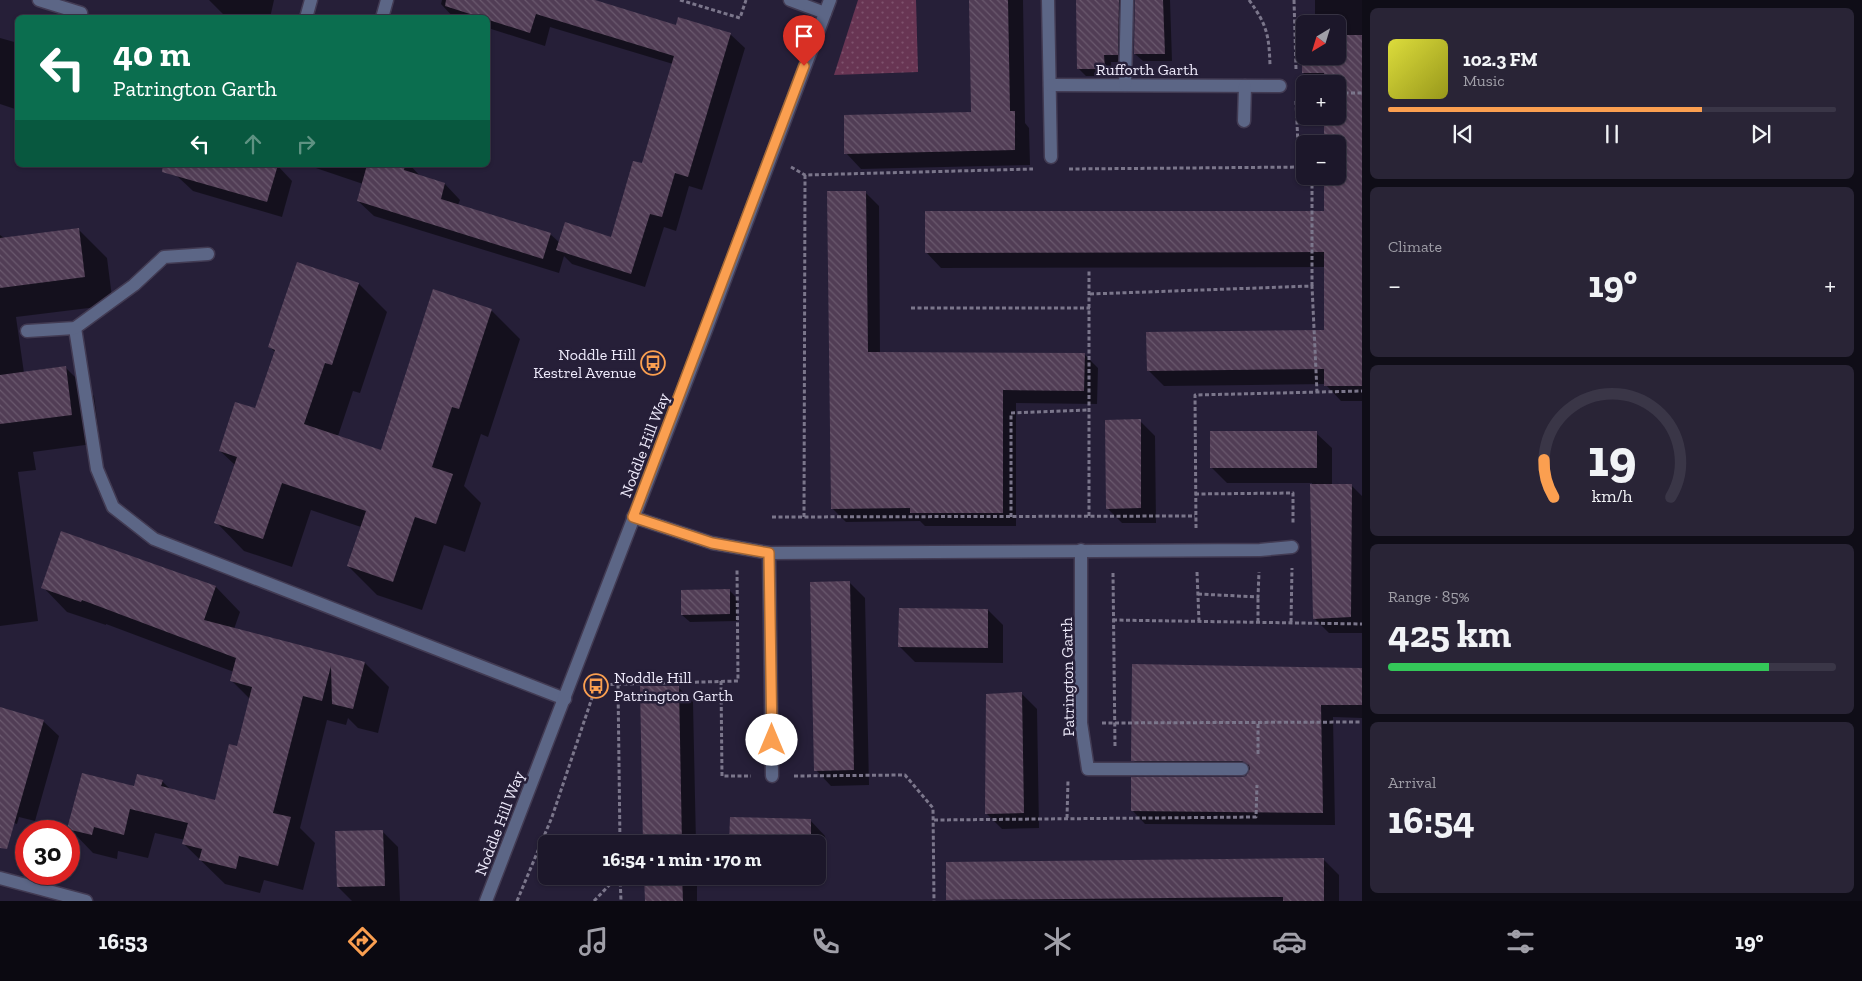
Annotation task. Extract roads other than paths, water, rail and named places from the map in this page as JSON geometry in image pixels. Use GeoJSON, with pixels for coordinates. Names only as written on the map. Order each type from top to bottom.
{"type":"FeatureCollection","features":[{"type":"Feature","properties":{"kind":"street"},"geometry":{"type":"LineString","coordinates":[[41,0],[81,13]]}},
{"type":"Feature","properties":{"kind":"street"},"geometry":{"type":"LineString","coordinates":[[307,15],[310,0]]}},
{"type":"Feature","properties":{"kind":"street"},"geometry":{"type":"LineString","coordinates":[[790,0],[825,13]]}},
{"type":"Feature","properties":{"kind":"street","name":"Noddle Hill Way"},"geometry":{"type":"LineString","coordinates":[[486,901],[830,0]]}},
{"type":"Feature","properties":{"kind":"street"},"geometry":{"type":"LineString","coordinates":[[1048,0],[1050,157]]}},
{"type":"Feature","properties":{"kind":"street"},"geometry":{"type":"LineString","coordinates":[[1125,85],[1127,0]]}},
{"type":"Feature","properties":{"kind":"street"},"geometry":{"type":"LineString","coordinates":[[382,15],[383,1]]}},
{"type":"Feature","properties":{"kind":"street","name":"Rufforth Garth"},"geometry":{"type":"LineString","coordinates":[[1050,85],[1275,86]]}},
{"type":"Feature","properties":{"kind":"street"},"geometry":{"type":"LineString","coordinates":[[1244,121],[1245,86]]}},
{"type":"Feature","properties":{"kind":"street"},"geometry":{"type":"LineString","coordinates":[[27,330],[75,328],[134,285],[164,257],[208,254]]}},
{"type":"Feature","properties":{"kind":"street"},"geometry":{"type":"LineString","coordinates":[[75,328],[97,469],[114,507],[154,539],[565,698]]}},
{"type":"Feature","properties":{"kind":"street"},"geometry":{"type":"LineString","coordinates":[[633,517],[712,543],[769,553],[1081,550],[1197,551],[1260,550],[1292,547]]}},
{"type":"Feature","properties":{"kind":"street","name":"Patrington Garth"},"geometry":{"type":"LineString","coordinates":[[1081,550],[1081,723],[1088,769],[1242,769]]}},
{"type":"Feature","properties":{"kind":"street"},"geometry":{"type":"LineString","coordinates":[[769,553],[772,776]]}},
{"type":"Feature","properties":{"kind":"street"},"geometry":{"type":"LineString","coordinates":[[0,878],[86,901]]}},
{"type":"Feature","properties":{"kind":"place","name":"Noddle Hill Kestrel Avenue"},"geometry":{"type":"Point","coordinates":[653,363]}},
{"type":"Feature","properties":{"kind":"place","name":"Noddle Hill Patrington Garth"},"geometry":{"type":"Point","coordinates":[596,686]}}]}
